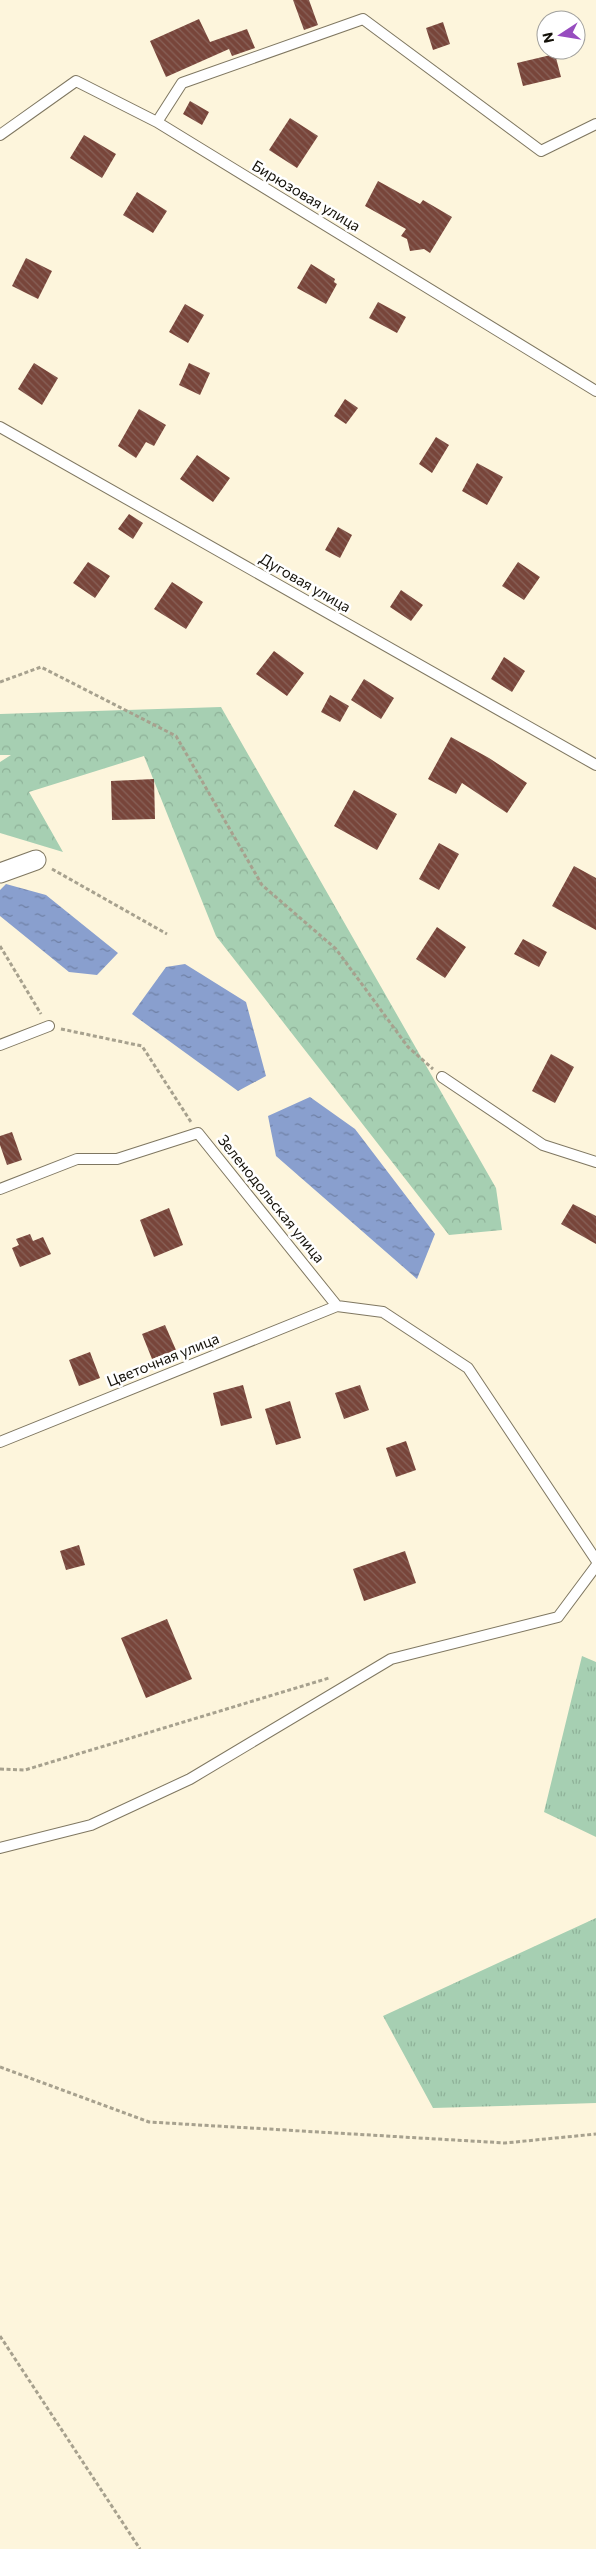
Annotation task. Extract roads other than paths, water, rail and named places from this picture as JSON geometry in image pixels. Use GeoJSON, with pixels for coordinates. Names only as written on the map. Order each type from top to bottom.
{"type":"FeatureCollection","features":[{"type":"Feature","properties":{"kind":"street"},"geometry":{"type":"LineString","coordinates":[[0,873],[36,860]]}},
{"type":"Feature","properties":{"kind":"lane"},"geometry":{"type":"LineString","coordinates":[[157,122],[182,83],[363,19],[541,151],[596,124]]}},
{"type":"Feature","properties":{"kind":"lane","name":"Бирюзовая улица"},"geometry":{"type":"LineString","coordinates":[[0,134],[76,81],[157,122],[596,391]]}},
{"type":"Feature","properties":{"kind":"lane","name":"Дуговая улица"},"geometry":{"type":"LineString","coordinates":[[0,427],[596,765]]}},
{"type":"Feature","properties":{"kind":"lane"},"geometry":{"type":"LineString","coordinates":[[0,1045],[49,1026]]}},
{"type":"Feature","properties":{"kind":"lane"},"geometry":{"type":"LineString","coordinates":[[442,1077],[543,1145],[596,1162]]}},
{"type":"Feature","properties":{"kind":"lane","name":"Зеленодольская улица"},"geometry":{"type":"LineString","coordinates":[[0,1189],[77,1159],[117,1159],[198,1133],[337,1306]]}},
{"type":"Feature","properties":{"kind":"lane"},"geometry":{"type":"LineString","coordinates":[[337,1306],[383,1312],[468,1368],[596,1560]]}},
{"type":"Feature","properties":{"kind":"lane","name":"Цветочная улица"},"geometry":{"type":"LineString","coordinates":[[0,1442],[337,1306]]}},
{"type":"Feature","properties":{"kind":"lane"},"geometry":{"type":"LineString","coordinates":[[0,1848],[91,1825],[190,1779],[391,1659],[558,1617],[596,1566]]}},
{"type":"Feature","properties":{"kind":"water"},"geometry":{"type":"Polygon","coordinates":[[[6,884],[46,895],[118,953],[97,975],[69,972],[0,916],[0,890],[6,884]]]}},
{"type":"Feature","properties":{"kind":"water"},"geometry":{"type":"Polygon","coordinates":[[[185,964],[246,1002],[266,1076],[238,1091],[132,1014],[166,967],[185,964]]]}},
{"type":"Feature","properties":{"kind":"water"},"geometry":{"type":"Polygon","coordinates":[[[310,1097],[355,1129],[435,1234],[417,1279],[276,1156],[268,1116],[310,1097]]]}}]}
